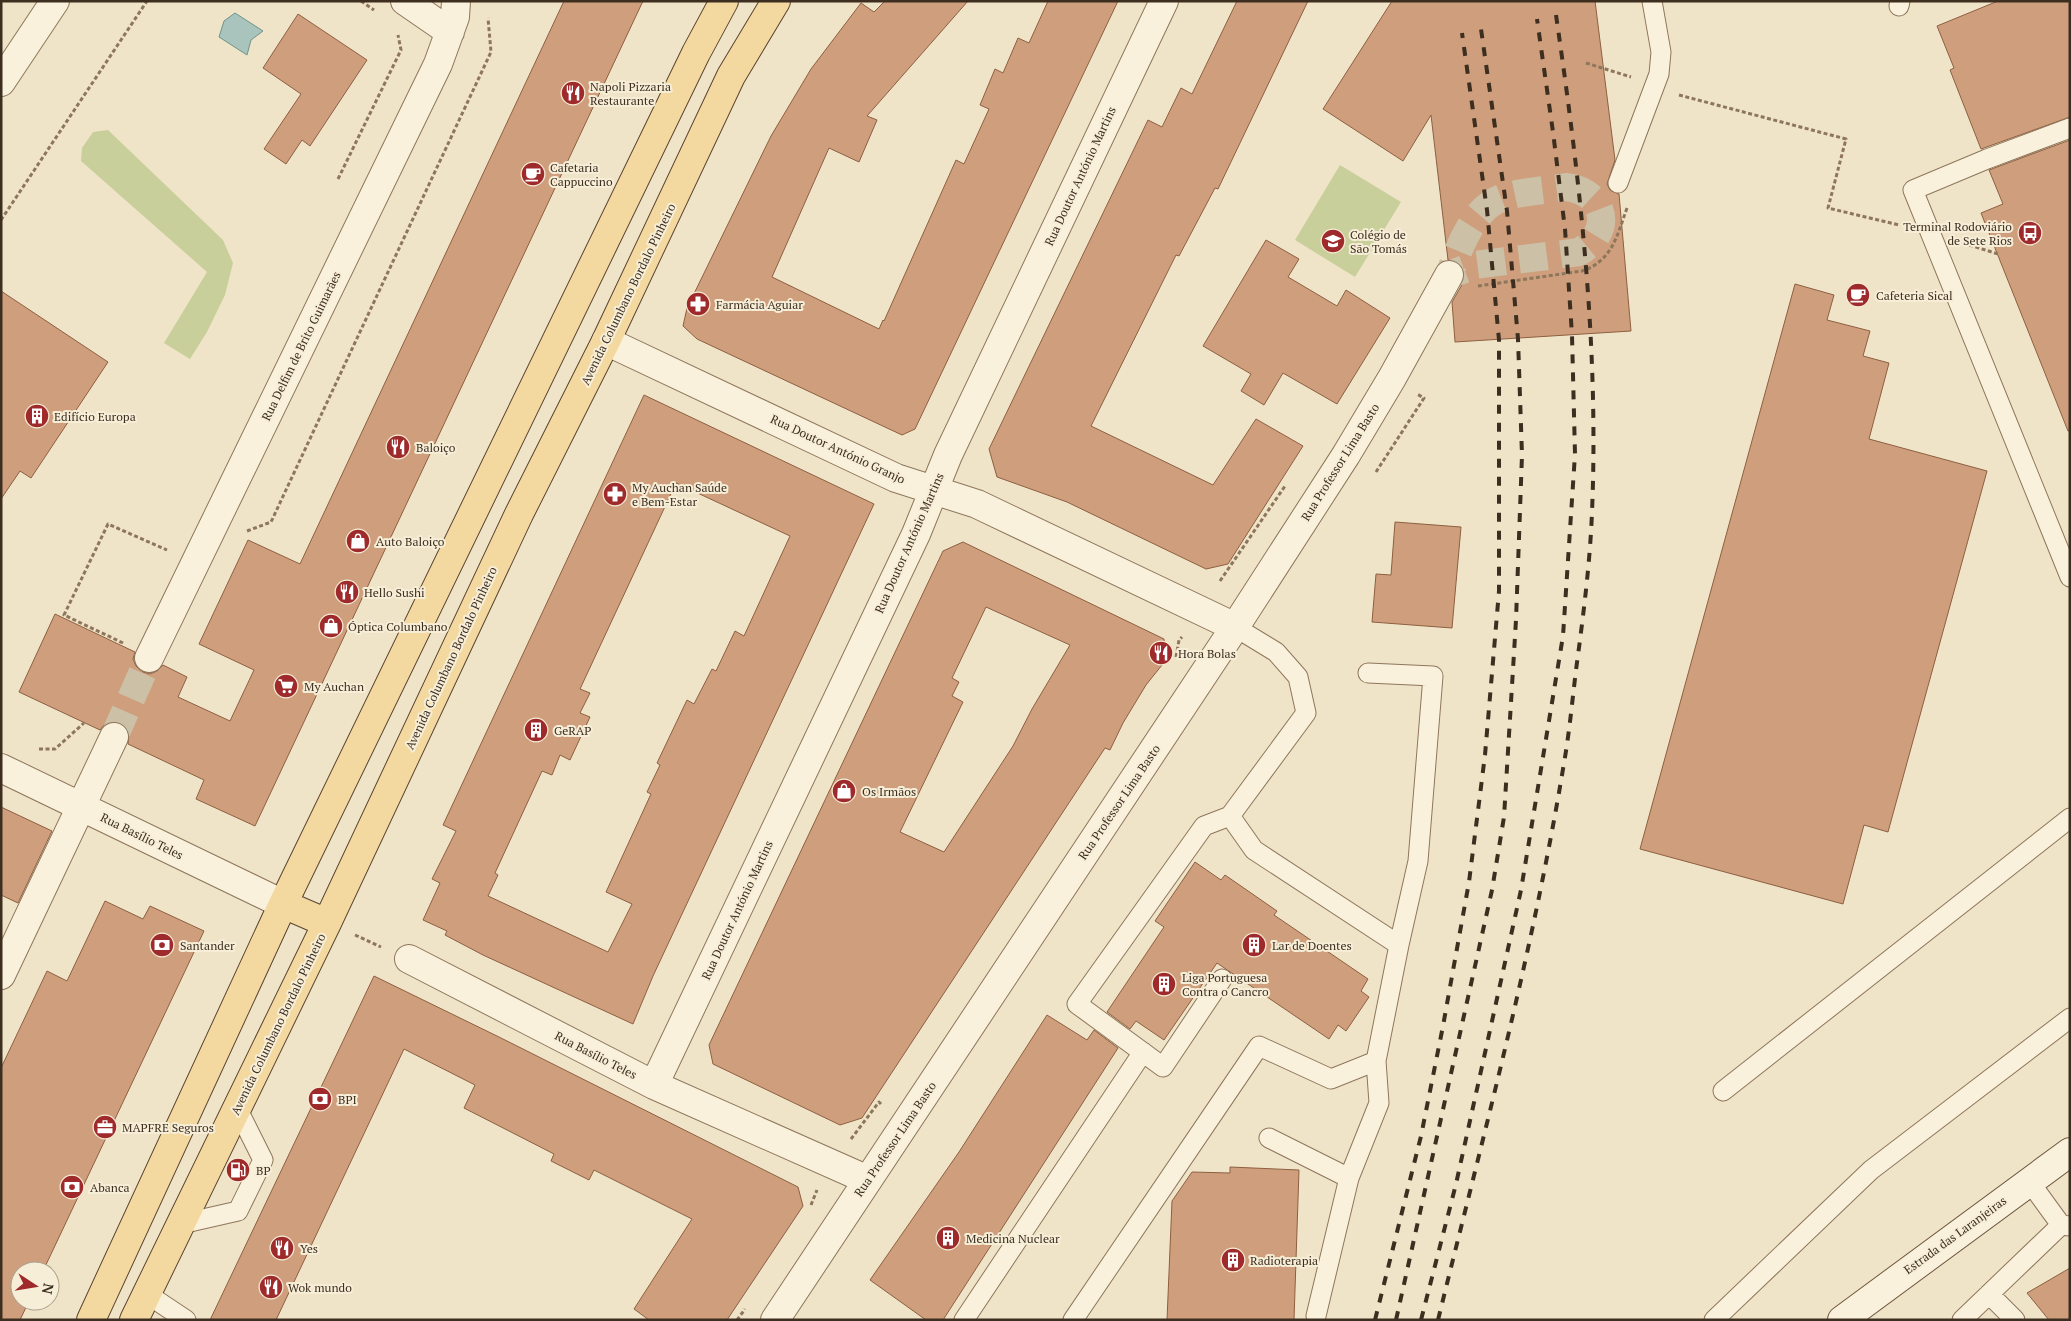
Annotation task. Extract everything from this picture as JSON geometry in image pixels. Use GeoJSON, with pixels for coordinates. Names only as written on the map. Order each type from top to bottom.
{"type":"FeatureCollection","features":[{"type":"Feature","properties":{"kind":"main road","name":"Avenida Columbano Bordalo Pinheiro"},"geometry":{"type":"LineString","coordinates":[[134,1320],[327,923],[520,514],[606,341],[731,76],[776,1]]}},
{"type":"Feature","properties":{"kind":"main road"},"geometry":{"type":"LineString","coordinates":[[91,1320],[283,904],[721,3]]}},
{"type":"Feature","properties":{"kind":"main road"},"geometry":{"type":"LineString","coordinates":[[283,904],[327,923]]}},
{"type":"Feature","properties":{"kind":"street"},"geometry":{"type":"LineString","coordinates":[[1,82],[55,1]]}},
{"type":"Feature","properties":{"kind":"street"},"geometry":{"type":"LineString","coordinates":[[405,1],[450,32]]}},
{"type":"Feature","properties":{"kind":"street","name":"Rua Delfim de Brito Guimarães"},"geometry":{"type":"LineString","coordinates":[[149,658],[438,64],[455,16],[456,1]]}},
{"type":"Feature","properties":{"kind":"street","name":"Rua Doutor António Martins"},"geometry":{"type":"LineString","coordinates":[[654,1085],[916,534],[948,454],[1164,1]]}},
{"type":"Feature","properties":{"kind":"street","name":"Rua Professor Lima Basto"},"geometry":{"type":"LineString","coordinates":[[775,1320],[1235,627],[1355,440],[1449,275]]}},
{"type":"Feature","properties":{"kind":"street","name":"Rua Doutor António Granjo"},"geometry":{"type":"LineString","coordinates":[[606,341],[896,478],[977,504],[1235,627]]}},
{"type":"Feature","properties":{"kind":"street"},"geometry":{"type":"LineString","coordinates":[[1,975],[114,737]]}},
{"type":"Feature","properties":{"kind":"street","name":"Rua Basílio Teles"},"geometry":{"type":"LineString","coordinates":[[1,768],[283,904]]}},
{"type":"Feature","properties":{"kind":"street","name":"Rua Basílio Teles"},"geometry":{"type":"LineString","coordinates":[[409,959],[654,1085],[868,1180]]}},
{"type":"Feature","properties":{"kind":"street","name":"Estrada das Laranjeiras"},"geometry":{"type":"LineString","coordinates":[[1842,1320],[2070,1152]]}},
{"type":"Feature","properties":{"kind":"lane"},"geometry":{"type":"LineString","coordinates":[[1618,183],[1659,74],[1661,52],[1652,1]]}},
{"type":"Feature","properties":{"kind":"lane"},"geometry":{"type":"LineString","coordinates":[[2070,128],[1986,159],[1914,190],[2070,577]]}},
{"type":"Feature","properties":{"kind":"lane"},"geometry":{"type":"LineString","coordinates":[[1222,979],[1163,1067],[1077,1004],[1204,826],[1230,816],[1306,713],[1298,677],[1276,652],[1235,627]]}},
{"type":"Feature","properties":{"kind":"lane"},"geometry":{"type":"LineString","coordinates":[[1316,1316],[1349,1178],[1379,1103],[1376,1061],[1418,861],[1433,676],[1368,673]]}},
{"type":"Feature","properties":{"kind":"lane"},"geometry":{"type":"LineString","coordinates":[[1230,816],[1254,850],[1399,945]]}},
{"type":"Feature","properties":{"kind":"lane"},"geometry":{"type":"LineString","coordinates":[[1723,1091],[2070,818]]}},
{"type":"Feature","properties":{"kind":"lane"},"geometry":{"type":"LineString","coordinates":[[1714,1320],[1871,1170],[2070,1018]]}},
{"type":"Feature","properties":{"kind":"lane"},"geometry":{"type":"LineString","coordinates":[[1073,1320],[1259,1046],[1331,1079],[1376,1061]]}},
{"type":"Feature","properties":{"kind":"lane"},"geometry":{"type":"LineString","coordinates":[[964,1320],[1143,1052]]}},
{"type":"Feature","properties":{"kind":"lane"},"geometry":{"type":"LineString","coordinates":[[181,1224],[238,1211],[263,1160],[237,1108]]}},
{"type":"Feature","properties":{"kind":"lane"},"geometry":{"type":"LineString","coordinates":[[1269,1138],[1349,1178]]}},
{"type":"Feature","properties":{"kind":"lane"},"geometry":{"type":"LineString","coordinates":[[1962,1320],[2065,1225],[2029,1181]]}},
{"type":"Feature","properties":{"kind":"lane"},"geometry":{"type":"LineString","coordinates":[[146,1294],[186,1320]]}},
{"type":"Feature","properties":{"kind":"lane"},"geometry":{"type":"LineString","coordinates":[[1989,1294],[2016,1320]]}},
{"type":"Feature","properties":{"kind":"path"},"geometry":{"type":"LineString","coordinates":[[1,220],[147,1]]}},
{"type":"Feature","properties":{"kind":"path"},"geometry":{"type":"LineString","coordinates":[[361,1],[375,11]]}},
{"type":"Feature","properties":{"kind":"path"},"geometry":{"type":"LineString","coordinates":[[241,533],[271,522],[491,52],[487,10]]}},
{"type":"Feature","properties":{"kind":"path"},"geometry":{"type":"LineString","coordinates":[[338,179],[401,50],[397,33]]}},
{"type":"Feature","properties":{"kind":"path"},"geometry":{"type":"LineString","coordinates":[[1586,62],[1628,76]]}},
{"type":"Feature","properties":{"kind":"path"},"geometry":{"type":"LineString","coordinates":[[1685,97],[1846,139]]}},
{"type":"Feature","properties":{"kind":"path"},"geometry":{"type":"LineString","coordinates":[[123,644],[64,615],[108,524],[166,551],[171,542]]}},
{"type":"Feature","properties":{"kind":"path"},"geometry":{"type":"LineString","coordinates":[[31,750],[55,749],[84,723]]}},
{"type":"Feature","properties":{"kind":"path"},"geometry":{"type":"LineString","coordinates":[[327,923],[409,959]]}},
{"type":"Feature","properties":{"kind":"green space"},"geometry":{"type":"Polygon","coordinates":[[[108,130],[223,240],[233,263],[225,295],[207,332],[190,359],[164,343],[207,272],[81,161],[82,148],[93,132],[108,130]]]}},
{"type":"Feature","properties":{"kind":"green space"},"geometry":{"type":"Polygon","coordinates":[[[1340,165],[1401,202],[1355,277],[1295,240],[1340,165]]]}},
{"type":"Feature","properties":{"kind":"water"},"geometry":{"type":"Polygon","coordinates":[[[235,13],[263,31],[251,40],[247,55],[219,37],[224,21],[235,13]]]}},
{"type":"Feature","properties":{"kind":"building"},"geometry":{"type":"Polygon","coordinates":[[[564,1],[643,1],[255,826],[196,799],[204,780],[128,744],[129,735],[127,728],[121,723],[112,722],[105,724],[100,730],[19,692],[55,614],[135,652],[133,659],[136,666],[143,672],[150,674],[157,671],[163,665],[187,677],[178,697],[230,721],[254,670],[199,644],[248,540],[300,564],[564,1]]]}},
{"type":"Feature","properties":{"kind":"building"},"geometry":{"type":"Polygon","coordinates":[[[885,1],[968,1],[867,116],[877,120],[859,162],[829,148],[772,277],[879,329],[956,160],[964,164],[989,109],[980,105],[995,69],[1003,73],[1018,38],[1029,43],[1048,1],[1118,1],[915,429],[902,435],[697,339],[683,326],[687,308],[771,136],[811,69],[861,3],[874,12],[885,1]]]}},
{"type":"Feature","properties":{"kind":"building"},"geometry":{"type":"Polygon","coordinates":[[[1237,1],[1308,1],[1218,189],[1215,188],[1179,256],[1176,255],[1091,426],[1213,485],[1256,419],[1303,446],[1228,564],[1206,569],[1067,502],[997,477],[989,449],[1148,120],[1162,127],[1181,88],[1192,94],[1237,1]]]}},
{"type":"Feature","properties":{"kind":"building"},"geometry":{"type":"Polygon","coordinates":[[[1392,1],[1595,1],[1615,160],[1607,184],[1610,190],[1619,194],[1631,331],[1455,342],[1452,302],[1463,283],[1465,274],[1463,267],[1457,262],[1448,260],[1431,115],[1403,161],[1323,109],[1392,1]]]}},
{"type":"Feature","properties":{"kind":"building"},"geometry":{"type":"Polygon","coordinates":[[[1998,1],[2070,1],[2070,117],[1981,149],[1950,70],[1954,68],[1937,26],[1998,1]]]}},
{"type":"Feature","properties":{"kind":"building"},"geometry":{"type":"Polygon","coordinates":[[[298,14],[367,60],[310,146],[302,140],[286,164],[264,149],[301,94],[263,68],[298,14]]]}},
{"type":"Feature","properties":{"kind":"building"},"geometry":{"type":"Polygon","coordinates":[[[2070,140],[2070,431],[2068,431],[1981,213],[2003,204],[1989,170],[2070,140]]]}},
{"type":"Feature","properties":{"kind":"building"},"geometry":{"type":"Polygon","coordinates":[[[1266,240],[1299,259],[1288,277],[1337,306],[1346,290],[1390,318],[1337,404],[1283,373],[1264,405],[1241,391],[1251,374],[1203,346],[1266,240]]]}},
{"type":"Feature","properties":{"kind":"building"},"geometry":{"type":"Polygon","coordinates":[[[1795,284],[1834,295],[1827,320],[1870,331],[1863,356],[1889,363],[1869,439],[1987,471],[1888,832],[1864,825],[1843,904],[1640,849],[1795,284]]]}},
{"type":"Feature","properties":{"kind":"building","name":"Edifício Europa"},"geometry":{"type":"Polygon","coordinates":[[[1,291],[108,362],[31,478],[20,471],[1,499],[1,291]]]}},
{"type":"Feature","properties":{"kind":"building"},"geometry":{"type":"Polygon","coordinates":[[[644,395],[874,504],[653,976],[633,1024],[483,955],[445,935],[447,931],[423,920],[440,883],[432,879],[456,831],[443,825],[644,395]],[[676,483],[580,689],[590,693],[580,713],[590,717],[570,760],[560,755],[552,775],[542,771],[495,873],[498,875],[488,896],[608,952],[632,904],[606,892],[651,794],[647,792],[660,765],[657,763],[687,700],[694,704],[712,669],[716,671],[735,631],[744,636],[790,536],[676,483]]]}},
{"type":"Feature","properties":{"kind":"building"},"geometry":{"type":"Polygon","coordinates":[[[1395,522],[1461,527],[1452,628],[1372,622],[1376,574],[1391,575],[1395,522]]]}},
{"type":"Feature","properties":{"kind":"building"},"geometry":{"type":"Polygon","coordinates":[[[963,542],[1164,639],[1166,660],[1146,685],[1123,723],[1110,750],[1105,748],[862,1118],[840,1125],[713,1064],[709,1045],[943,551],[963,542]],[[986,607],[952,678],[959,682],[952,696],[963,702],[900,832],[944,852],[1013,746],[1032,709],[1070,645],[986,607]]]}},
{"type":"Feature","properties":{"kind":"building"},"geometry":{"type":"Polygon","coordinates":[[[1,807],[52,831],[18,903],[1,895],[1,807]]]}},
{"type":"Feature","properties":{"kind":"building","name":"Lar de Doentes"},"geometry":{"type":"Polygon","coordinates":[[[1195,862],[1221,880],[1225,875],[1277,911],[1274,915],[1368,979],[1361,991],[1369,997],[1346,1031],[1338,1025],[1329,1039],[1217,963],[1164,1040],[1136,1021],[1130,1029],[1107,1012],[1164,927],[1155,921],[1195,862]]]}},
{"type":"Feature","properties":{"kind":"building"},"geometry":{"type":"Polygon","coordinates":[[[105,901],[143,919],[150,906],[204,931],[48,1261],[10,1261],[10,1311],[24,1311],[20,1320],[1,1320],[1,1068],[47,971],[67,981],[105,901]]]}},
{"type":"Feature","properties":{"kind":"building"},"geometry":{"type":"Polygon","coordinates":[[[374,976],[798,1187],[803,1206],[727,1320],[649,1320],[634,1309],[692,1219],[594,1170],[589,1180],[551,1161],[554,1154],[464,1108],[475,1085],[404,1049],[276,1320],[210,1320],[374,976]]]}},
{"type":"Feature","properties":{"kind":"building"},"geometry":{"type":"Polygon","coordinates":[[[1047,1015],[1087,1040],[1094,1030],[1118,1048],[943,1320],[926,1320],[870,1280],[959,1152],[1047,1015]]]}},
{"type":"Feature","properties":{"kind":"building","name":"Radioterapia"},"geometry":{"type":"Polygon","coordinates":[[[1230,1167],[1299,1170],[1294,1320],[1167,1320],[1172,1201],[1192,1172],[1230,1173],[1230,1167]]]}},
{"type":"Feature","properties":{"kind":"building"},"geometry":{"type":"Polygon","coordinates":[[[2070,1268],[2070,1320],[2049,1320],[2027,1293],[2070,1268]]]}},
{"type":"Feature","properties":{"kind":"tunnel"},"geometry":{"type":"LineString","coordinates":[[1566,187],[1580,190],[1590,197],[1597,205],[1601,214],[1601,224],[1597,235],[1590,244],[1579,252],[1475,265],[1449,275],[1470,228],[1486,208],[1508,196],[1566,187]]}},
{"type":"Feature","properties":{"kind":"tunnel"},"geometry":{"type":"LineString","coordinates":[[114,737],[149,658]]}},
{"type":"Feature","properties":{"kind":"railway"},"geometry":{"type":"LineString","coordinates":[[1438,1320],[1506,1046],[1551,839],[1567,744],[1588,571],[1592,512],[1593,449],[1590,325],[1580,201],[1556,15]]}},
{"type":"Feature","properties":{"kind":"railway"},"geometry":{"type":"LineString","coordinates":[[1421,1320],[1456,1184],[1521,890],[1563,636],[1575,454],[1572,335],[1565,229],[1537,19]]}},
{"type":"Feature","properties":{"kind":"railway"},"geometry":{"type":"LineString","coordinates":[[1396,1320],[1492,890],[1504,817],[1516,620],[1522,455],[1518,339],[1507,211],[1481,29]]}},
{"type":"Feature","properties":{"kind":"railway"},"geometry":{"type":"LineString","coordinates":[[1375,1320],[1421,1136],[1469,882],[1485,755],[1499,591],[1499,340],[1487,210],[1462,33]]}},
{"type":"Feature","properties":{"kind":"place","name":"Napoli Pizzaria Restaurante"},"geometry":{"type":"Point","coordinates":[573,93]}},
{"type":"Feature","properties":{"kind":"place","name":"Cafetaria Cappuccino"},"geometry":{"type":"Point","coordinates":[533,174]}},
{"type":"Feature","properties":{"kind":"place","name":"Terminal Rodoviário de Sete Rios"},"geometry":{"type":"Point","coordinates":[2030,233]}},
{"type":"Feature","properties":{"kind":"place","name":"Colégio de São Tomás"},"geometry":{"type":"Point","coordinates":[1333,241]}},
{"type":"Feature","properties":{"kind":"place","name":"Cafeteria Sical"},"geometry":{"type":"Point","coordinates":[1858,295]}},
{"type":"Feature","properties":{"kind":"place","name":"Farmácia Aguiar"},"geometry":{"type":"Point","coordinates":[698,304]}},
{"type":"Feature","properties":{"kind":"place","name":"Edifício Europa"},"geometry":{"type":"Point","coordinates":[37,416]}},
{"type":"Feature","properties":{"kind":"place","name":"Baloiço"},"geometry":{"type":"Point","coordinates":[398,447]}},
{"type":"Feature","properties":{"kind":"place","name":"My Auchan Saúde e Bem-Estar"},"geometry":{"type":"Point","coordinates":[615,494]}},
{"type":"Feature","properties":{"kind":"place","name":"Auto Baloiço"},"geometry":{"type":"Point","coordinates":[358,541]}},
{"type":"Feature","properties":{"kind":"place","name":"Hello Sushi"},"geometry":{"type":"Point","coordinates":[347,592]}},
{"type":"Feature","properties":{"kind":"place","name":"Óptica Columbano"},"geometry":{"type":"Point","coordinates":[331,626]}},
{"type":"Feature","properties":{"kind":"place","name":"Hora Bolas"},"geometry":{"type":"Point","coordinates":[1161,653]}},
{"type":"Feature","properties":{"kind":"place","name":"My Auchan"},"geometry":{"type":"Point","coordinates":[286,686]}},
{"type":"Feature","properties":{"kind":"place","name":"GeRAP"},"geometry":{"type":"Point","coordinates":[536,730]}},
{"type":"Feature","properties":{"kind":"place","name":"Os Irmãos"},"geometry":{"type":"Point","coordinates":[844,791]}},
{"type":"Feature","properties":{"kind":"place","name":"Santander"},"geometry":{"type":"Point","coordinates":[162,945]}},
{"type":"Feature","properties":{"kind":"place","name":"Lar de Doentes"},"geometry":{"type":"Point","coordinates":[1254,945]}},
{"type":"Feature","properties":{"kind":"place","name":"Liga Portuguesa Contra o Cancro"},"geometry":{"type":"Point","coordinates":[1164,984]}},
{"type":"Feature","properties":{"kind":"place","name":"BPI"},"geometry":{"type":"Point","coordinates":[320,1099]}},
{"type":"Feature","properties":{"kind":"place","name":"MAPFRE Seguros"},"geometry":{"type":"Point","coordinates":[105,1127]}},
{"type":"Feature","properties":{"kind":"place","name":"BP"},"geometry":{"type":"Point","coordinates":[238,1170]}},
{"type":"Feature","properties":{"kind":"place","name":"Abanca"},"geometry":{"type":"Point","coordinates":[72,1187]}},
{"type":"Feature","properties":{"kind":"place","name":"Medicina Nuclear"},"geometry":{"type":"Point","coordinates":[948,1238]}},
{"type":"Feature","properties":{"kind":"place","name":"Yes"},"geometry":{"type":"Point","coordinates":[282,1248]}},
{"type":"Feature","properties":{"kind":"place","name":"Radioterapia"},"geometry":{"type":"Point","coordinates":[1233,1260]}},
{"type":"Feature","properties":{"kind":"place","name":"Wok mundo"},"geometry":{"type":"Point","coordinates":[271,1287]}}]}
